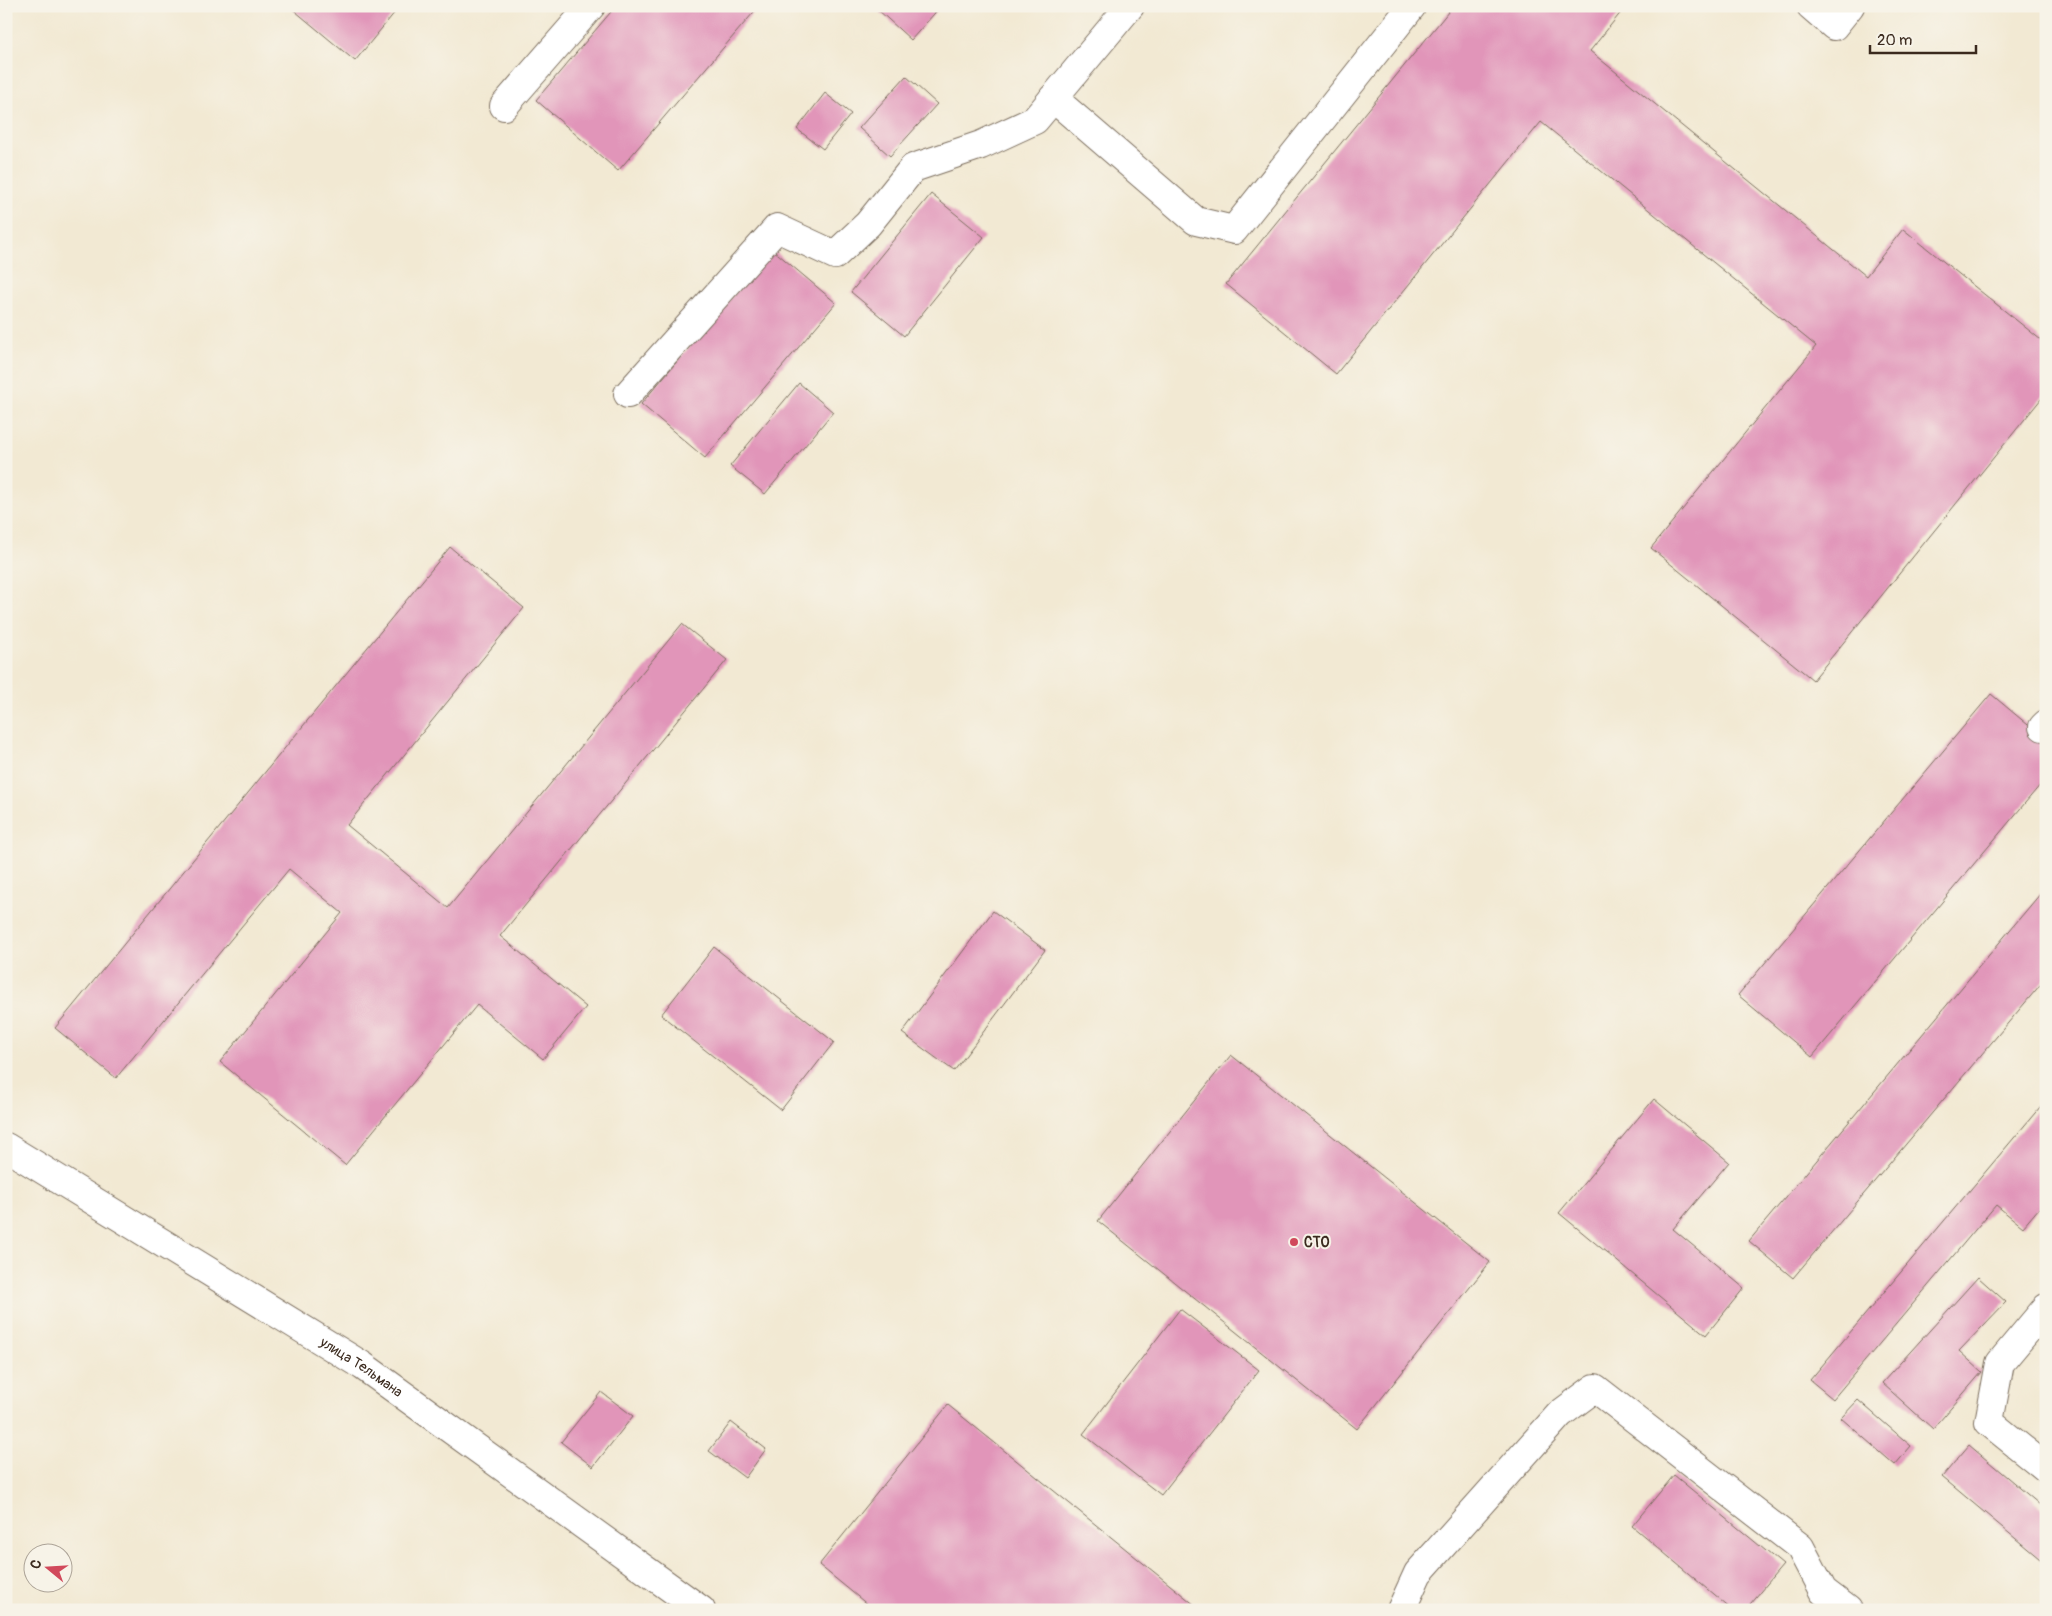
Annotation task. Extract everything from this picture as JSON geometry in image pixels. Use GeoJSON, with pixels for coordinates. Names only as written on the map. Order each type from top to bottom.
{"type":"FeatureCollection","features":[{"type":"Feature","properties":{"kind":"street"},"geometry":{"type":"LineString","coordinates":[[504,106],[591,6]]}},
{"type":"Feature","properties":{"kind":"street"},"geometry":{"type":"LineString","coordinates":[[628,394],[777,228],[835,254],[868,224],[913,168],[981,145],[1035,120],[1130,6]]}},
{"type":"Feature","properties":{"kind":"street"},"geometry":{"type":"LineString","coordinates":[[1054,98],[1196,221],[1234,230],[1412,6]]}},
{"type":"Feature","properties":{"kind":"street"},"geometry":{"type":"LineString","coordinates":[[1811,6],[1834,26],[1850,6]]}},
{"type":"Feature","properties":{"kind":"street","name":"улица Тельмана"},"geometry":{"type":"LineString","coordinates":[[6,1147],[362,1366],[701,1610]]}},
{"type":"Feature","properties":{"kind":"street"},"geometry":{"type":"LineString","coordinates":[[2046,1308],[2000,1363],[1989,1422],[2046,1468]]}},
{"type":"Feature","properties":{"kind":"street"},"geometry":{"type":"LineString","coordinates":[[1401,1610],[1418,1573],[1560,1414],[1595,1388],[1800,1546],[1823,1591],[1848,1610]]}},
{"type":"Feature","properties":{"kind":"building"},"geometry":{"type":"Polygon","coordinates":[[[289,6],[400,6],[355,61],[289,6]]]}},
{"type":"Feature","properties":{"kind":"building"},"geometry":{"type":"Polygon","coordinates":[[[616,6],[759,6],[618,171],[536,100],[616,6]]]}},
{"type":"Feature","properties":{"kind":"building"},"geometry":{"type":"Polygon","coordinates":[[[879,6],[941,6],[911,40],[877,9],[879,6]]]}},
{"type":"Feature","properties":{"kind":"building"},"geometry":{"type":"Polygon","coordinates":[[[1453,6],[1626,6],[1590,51],[1866,276],[1903,229],[2046,344],[2046,393],[1813,680],[1651,548],[1816,346],[1541,122],[1336,374],[1226,284],[1453,6]]]}},
{"type":"Feature","properties":{"kind":"building"},"geometry":{"type":"Polygon","coordinates":[[[906,76],[937,104],[890,156],[859,128],[906,76]]]}},
{"type":"Feature","properties":{"kind":"building"},"geometry":{"type":"Polygon","coordinates":[[[825,93],[851,114],[823,149],[797,129],[825,93]]]}},
{"type":"Feature","properties":{"kind":"building"},"geometry":{"type":"Polygon","coordinates":[[[931,194],[984,237],[904,336],[851,292],[931,194]]]}},
{"type":"Feature","properties":{"kind":"building"},"geometry":{"type":"Polygon","coordinates":[[[772,249],[836,303],[705,458],[641,404],[772,249]]]}},
{"type":"Feature","properties":{"kind":"building"},"geometry":{"type":"Polygon","coordinates":[[[799,383],[833,412],[765,494],[730,466],[799,383]]]}},
{"type":"Feature","properties":{"kind":"building"},"geometry":{"type":"Polygon","coordinates":[[[450,547],[524,608],[347,825],[448,908],[682,624],[727,660],[500,936],[586,1007],[543,1059],[477,1005],[345,1165],[220,1062],[342,913],[289,869],[116,1078],[55,1028],[450,547]]]}},
{"type":"Feature","properties":{"kind":"building"},"geometry":{"type":"Polygon","coordinates":[[[1991,694],[2046,740],[2046,778],[1812,1057],[1738,995],[1991,694]]]}},
{"type":"Feature","properties":{"kind":"building"},"geometry":{"type":"Polygon","coordinates":[[[2046,887],[2046,978],[1793,1278],[1749,1241],[2046,887]]]}},
{"type":"Feature","properties":{"kind":"building"},"geometry":{"type":"Polygon","coordinates":[[[993,911],[1045,950],[954,1071],[902,1033],[993,911]]]}},
{"type":"Feature","properties":{"kind":"building"},"geometry":{"type":"Polygon","coordinates":[[[714,947],[834,1042],[781,1110],[661,1015],[714,947]]]}},
{"type":"Feature","properties":{"kind":"building","name":"СТО"},"geometry":{"type":"Polygon","coordinates":[[[1231,1055],[1490,1262],[1357,1429],[1098,1221],[1231,1055]]]}},
{"type":"Feature","properties":{"kind":"building"},"geometry":{"type":"Polygon","coordinates":[[[1654,1099],[1729,1162],[1673,1229],[1744,1288],[1706,1335],[1559,1213],[1654,1099]]]}},
{"type":"Feature","properties":{"kind":"building"},"geometry":{"type":"Polygon","coordinates":[[[2046,1100],[2046,1200],[2023,1227],[1996,1205],[1833,1399],[1810,1380],[2046,1100]]]}},
{"type":"Feature","properties":{"kind":"building"},"geometry":{"type":"Polygon","coordinates":[[[1978,1277],[2006,1302],[1959,1351],[1982,1372],[1933,1429],[1882,1383],[1978,1277]]]}},
{"type":"Feature","properties":{"kind":"building"},"geometry":{"type":"Polygon","coordinates":[[[1180,1309],[1259,1370],[1161,1495],[1083,1434],[1180,1309]]]}},
{"type":"Feature","properties":{"kind":"building"},"geometry":{"type":"Polygon","coordinates":[[[601,1392],[633,1416],[593,1467],[561,1442],[601,1392]]]}},
{"type":"Feature","properties":{"kind":"building"},"geometry":{"type":"Polygon","coordinates":[[[1858,1400],[1911,1446],[1895,1465],[1841,1418],[1858,1400]]]}},
{"type":"Feature","properties":{"kind":"building"},"geometry":{"type":"Polygon","coordinates":[[[948,1405],[1201,1610],[874,1610],[819,1565],[948,1405]]]}},
{"type":"Feature","properties":{"kind":"building"},"geometry":{"type":"Polygon","coordinates":[[[731,1422],[766,1449],[745,1478],[709,1451],[731,1422]]]}},
{"type":"Feature","properties":{"kind":"building"},"geometry":{"type":"Polygon","coordinates":[[[1969,1445],[2046,1510],[2046,1564],[1942,1477],[1969,1445]]]}},
{"type":"Feature","properties":{"kind":"building"},"geometry":{"type":"Polygon","coordinates":[[[1674,1475],[1783,1565],[1745,1610],[1732,1610],[1632,1526],[1674,1475]]]}},
{"type":"Feature","properties":{"kind":"place","name":"СТО"},"geometry":{"type":"Point","coordinates":[1294,1242]}}]}
